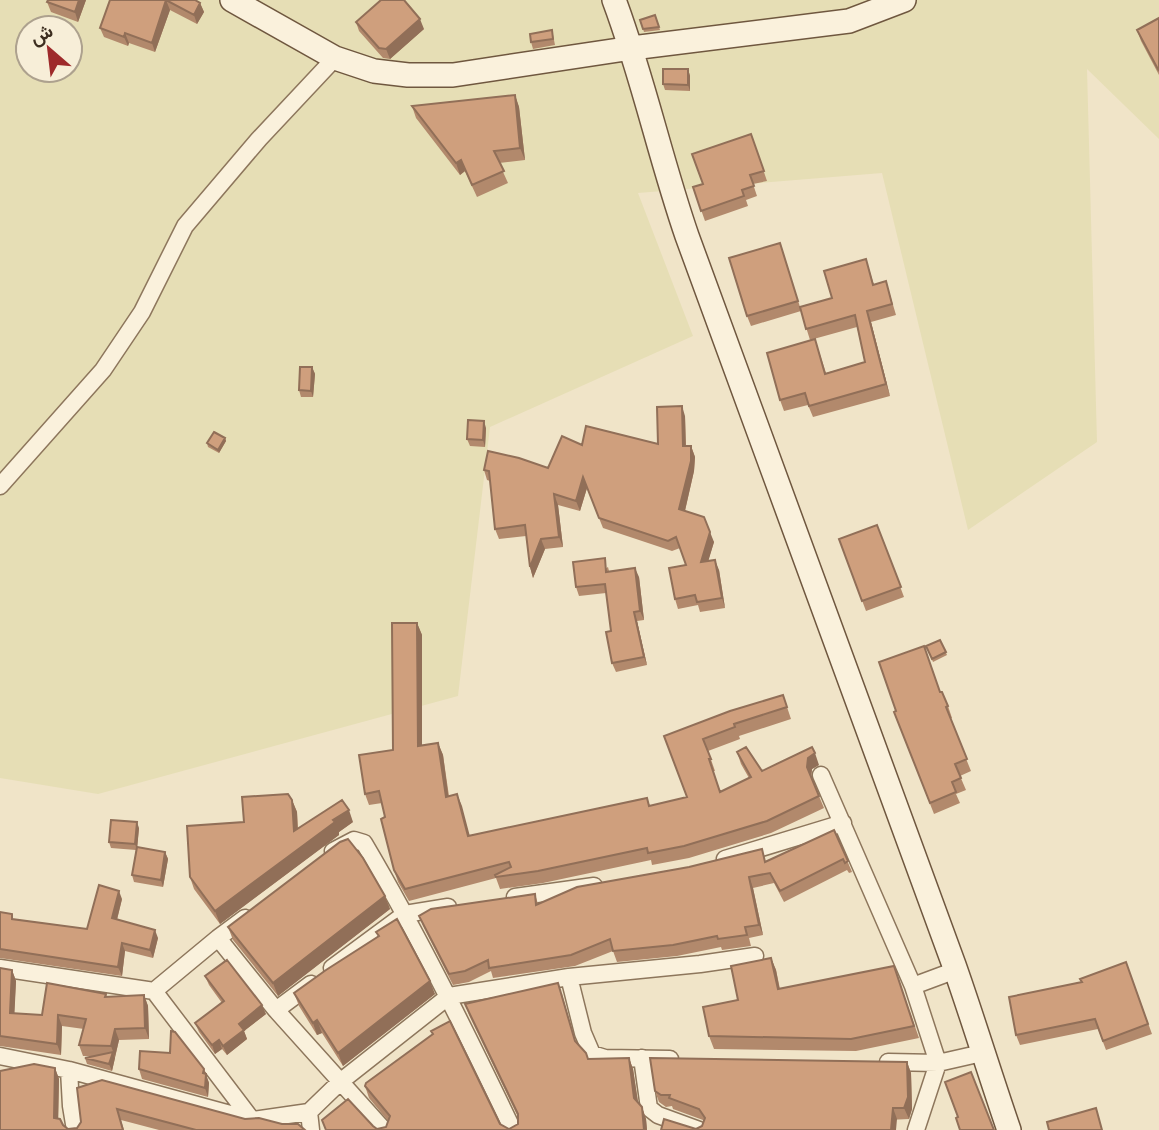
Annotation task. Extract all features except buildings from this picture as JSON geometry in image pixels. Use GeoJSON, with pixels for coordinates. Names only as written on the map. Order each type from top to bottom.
{"type":"FeatureCollection","features":[{"type":"Feature","properties":{"kind":"street"},"geometry":{"type":"LineString","coordinates":[[232,0],[335,58],[374,71],[408,75],[453,75],[632,48],[849,21],[904,0]]}},
{"type":"Feature","properties":{"kind":"street"},"geometry":{"type":"LineString","coordinates":[[614,0],[632,48],[690,242],[770,470],[857,696],[956,970],[1009,1130]]}},
{"type":"Feature","properties":{"kind":"street"},"geometry":{"type":"LineString","coordinates":[[0,486],[103,370],[142,312],[185,226],[258,139],[335,58]]}},
{"type":"Feature","properties":{"kind":"street"},"geometry":{"type":"LineString","coordinates":[[821,775],[913,986],[939,1063],[916,1130]]}},
{"type":"Feature","properties":{"kind":"street"},"geometry":{"type":"LineString","coordinates":[[715,862],[843,823]]}},
{"type":"Feature","properties":{"kind":"street"},"geometry":{"type":"LineString","coordinates":[[317,863],[340,846],[354,840],[364,843],[449,996],[513,1130]]}},
{"type":"Feature","properties":{"kind":"street"},"geometry":{"type":"LineString","coordinates":[[499,900],[606,884]]}},
{"type":"Feature","properties":{"kind":"street"},"geometry":{"type":"LineString","coordinates":[[154,992],[262,905]]}},
{"type":"Feature","properties":{"kind":"street"},"geometry":{"type":"LineString","coordinates":[[276,1010],[405,914],[459,906]]}},
{"type":"Feature","properties":{"kind":"street"},"geometry":{"type":"LineString","coordinates":[[218,939],[276,1010],[384,1130]]}},
{"type":"Feature","properties":{"kind":"street"},"geometry":{"type":"LineString","coordinates":[[0,1056],[69,1070],[253,1120],[309,1112],[340,1082],[449,996],[569,977],[755,956]]}},
{"type":"Feature","properties":{"kind":"street"},"geometry":{"type":"LineString","coordinates":[[0,968],[154,992],[253,1120]]}},
{"type":"Feature","properties":{"kind":"street"},"geometry":{"type":"LineString","coordinates":[[913,986],[956,970]]}},
{"type":"Feature","properties":{"kind":"street"},"geometry":{"type":"LineString","coordinates":[[569,977],[583,1033],[592,1054],[605,1058],[682,1059]]}},
{"type":"Feature","properties":{"kind":"street"},"geometry":{"type":"LineString","coordinates":[[871,1062],[939,1063],[982,1053]]}},
{"type":"Feature","properties":{"kind":"street"},"geometry":{"type":"LineString","coordinates":[[642,1058],[649,1108],[658,1115],[699,1130]]}},
{"type":"Feature","properties":{"kind":"street"},"geometry":{"type":"LineString","coordinates":[[69,1070],[75,1130]]}},
{"type":"Feature","properties":{"kind":"street"},"geometry":{"type":"LineString","coordinates":[[309,1112],[311,1130]]}},
{"type":"Feature","properties":{"kind":"shaded area"},"geometry":{"type":"Polygon","coordinates":[[[0,0],[1159,0],[1159,139],[1087,69],[1097,442],[968,530],[882,173],[638,193],[693,336],[490,427],[458,696],[98,794],[0,778],[0,0]]]}}]}
